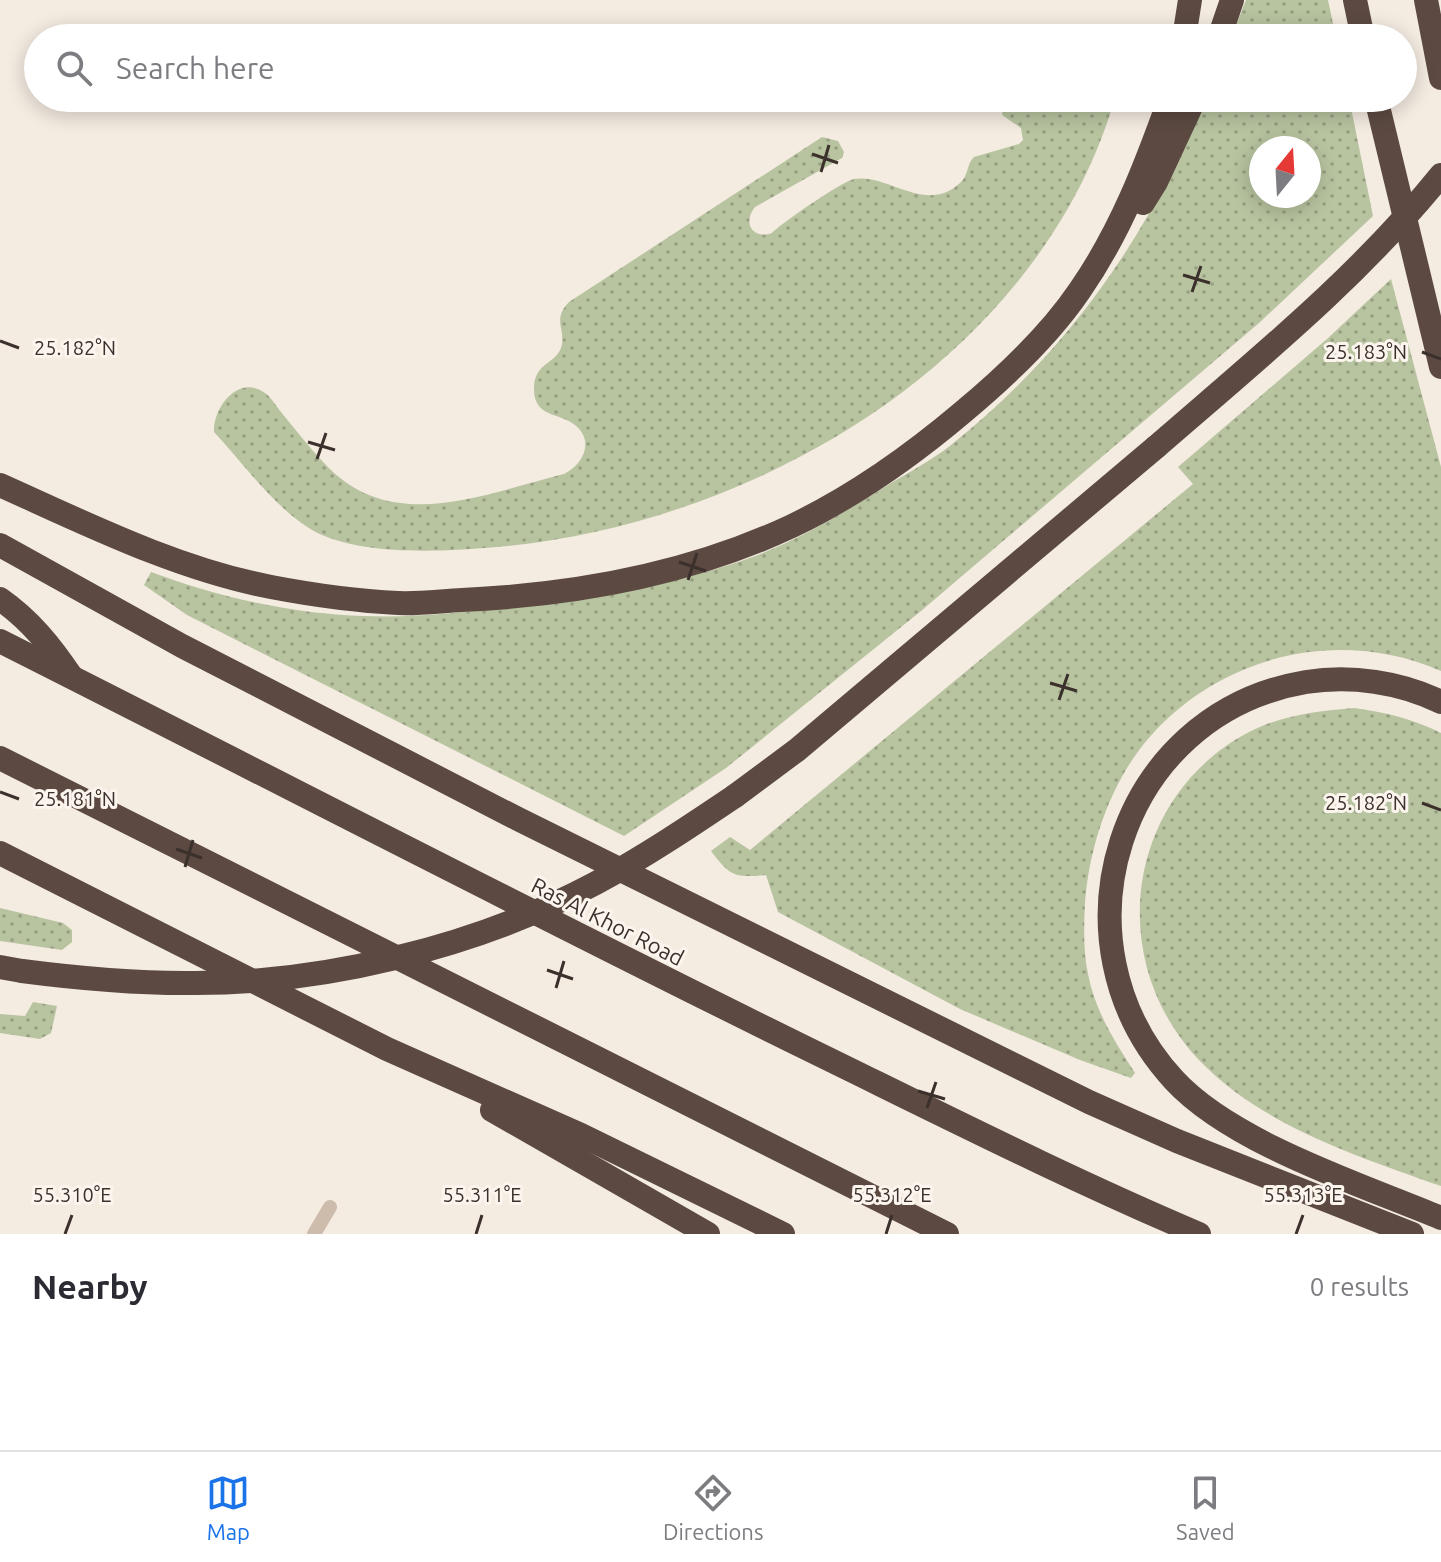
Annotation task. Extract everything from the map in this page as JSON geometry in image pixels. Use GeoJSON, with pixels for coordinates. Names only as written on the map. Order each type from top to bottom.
{"type":"FeatureCollection","features":[{"type":"Feature","properties":{"kind":"highway"},"geometry":{"type":"LineString","coordinates":[[1186,24],[1190,0]]}},
{"type":"Feature","properties":{"kind":"highway"},"geometry":{"type":"LineString","coordinates":[[1224,24],[1232,0]]}},
{"type":"Feature","properties":{"kind":"highway"},"geometry":{"type":"LineString","coordinates":[[1355,0],[1360,24]]}},
{"type":"Feature","properties":{"kind":"highway"},"geometry":{"type":"LineString","coordinates":[[1426,0],[1441,78]]}},
{"type":"Feature","properties":{"kind":"highway"},"geometry":{"type":"LineString","coordinates":[[1113,240],[1165,112]]}},
{"type":"Feature","properties":{"kind":"highway"},"geometry":{"type":"LineString","coordinates":[[0,485],[120,539],[199,567],[268,586],[400,603],[498,598],[579,588],[653,574],[728,552],[793,525],[862,486],[930,440],[984,395],[1049,329],[1079,293],[1156,182],[1188,112]]}},
{"type":"Feature","properties":{"kind":"highway"},"geometry":{"type":"LineString","coordinates":[[1379,112],[1441,367]]}},
{"type":"Feature","properties":{"kind":"highway"},"geometry":{"type":"LineString","coordinates":[[11,969],[105,981],[189,984],[273,979],[356,966],[437,946],[516,919],[593,885],[666,844],[797,750],[1312,312],[1360,267],[1441,175]]}},
{"type":"Feature","properties":{"kind":"highway"},"geometry":{"type":"LineString","coordinates":[[0,476],[58,510]]}},
{"type":"Feature","properties":{"kind":"highway"},"geometry":{"type":"LineString","coordinates":[[0,545],[182,646],[518,819],[1089,1102],[1256,1173],[1412,1234]]}},
{"type":"Feature","properties":{"kind":"highway"},"geometry":{"type":"LineString","coordinates":[[0,599],[48,641],[73,678]]}},
{"type":"Feature","properties":{"kind":"highway","name":"Ras Al Khor Road"},"geometry":{"type":"LineString","coordinates":[[0,641],[650,971],[1120,1201],[1199,1234]]}},
{"type":"Feature","properties":{"kind":"highway"},"geometry":{"type":"LineString","coordinates":[[1441,702],[1378,682],[1321,680],[1260,694],[1220,713],[1185,740],[1167,759],[1134,809],[1114,867],[1109,921],[1123,993],[1142,1035],[1176,1082],[1202,1105],[1271,1146],[1441,1218]]}},
{"type":"Feature","properties":{"kind":"highway"},"geometry":{"type":"LineString","coordinates":[[0,758],[947,1234]]}},
{"type":"Feature","properties":{"kind":"highway"},"geometry":{"type":"LineString","coordinates":[[0,853],[387,1049],[581,1135],[783,1234]]}},
{"type":"Feature","properties":{"kind":"highway"},"geometry":{"type":"LineString","coordinates":[[387,1049],[708,1234]]}},
{"type":"Feature","properties":{"kind":"lane"},"geometry":{"type":"LineString","coordinates":[[314,1234],[330,1207]]}},
{"type":"Feature","properties":{"kind":"green space"},"geometry":{"type":"Polygon","coordinates":[[[1246,0],[1328,0],[1333,24],[1237,24],[1246,0]]]}},
{"type":"Feature","properties":{"kind":"green space"},"geometry":{"type":"Polygon","coordinates":[[[1003,112],[1109,112],[1077,193],[1021,278],[951,352],[869,416],[779,468],[683,507],[583,534],[484,548],[373,548],[330,538],[299,521],[273,498],[214,432],[218,413],[229,396],[237,390],[255,388],[269,397],[324,463],[350,485],[378,498],[408,504],[470,499],[564,474],[581,459],[584,438],[575,425],[542,409],[535,397],[534,387],[541,368],[561,348],[560,320],[569,302],[822,137],[838,141],[844,152],[842,158],[755,207],[750,224],[755,232],[765,235],[772,233],[812,203],[854,179],[867,179],[920,194],[947,192],[963,180],[974,157],[1019,144],[1023,140],[1021,128],[1002,115],[1003,112]]]}},
{"type":"Feature","properties":{"kind":"green space"},"geometry":{"type":"Polygon","coordinates":[[[1200,112],[1352,112],[1373,216],[1259,323],[921,611],[726,768],[624,836],[187,615],[144,585],[151,572],[203,589],[283,608],[337,615],[420,615],[540,604],[623,592],[751,557],[827,522],[951,445],[1032,371],[1101,288],[1131,244],[1200,112]]]}},
{"type":"Feature","properties":{"kind":"green space"},"geometry":{"type":"Polygon","coordinates":[[[1391,279],[1441,467],[1441,671],[1404,658],[1365,651],[1327,650],[1289,656],[1252,666],[1218,682],[1185,704],[1141,748],[1116,788],[1098,833],[1088,879],[1084,920],[1085,956],[1091,988],[1107,1026],[1135,1073],[1131,1078],[960,1009],[778,912],[766,875],[734,874],[711,851],[730,837],[750,850],[1193,484],[1178,467],[1327,339],[1391,279]]]}},
{"type":"Feature","properties":{"kind":"green space"},"geometry":{"type":"Polygon","coordinates":[[[1354,708],[1399,717],[1441,733],[1441,1186],[1314,1137],[1283,1122],[1226,1085],[1201,1062],[1170,1022],[1150,978],[1141,931],[1142,885],[1153,839],[1175,797],[1207,761],[1249,732],[1274,722],[1314,712],[1354,708]]]}},
{"type":"Feature","properties":{"kind":"green space"},"geometry":{"type":"Polygon","coordinates":[[[0,908],[63,923],[72,930],[72,942],[62,950],[0,941],[0,908]]]}},
{"type":"Feature","properties":{"kind":"green space"},"geometry":{"type":"Polygon","coordinates":[[[33,1002],[57,1006],[51,1033],[40,1039],[0,1033],[0,1014],[25,1016],[33,1002]]]}}]}
